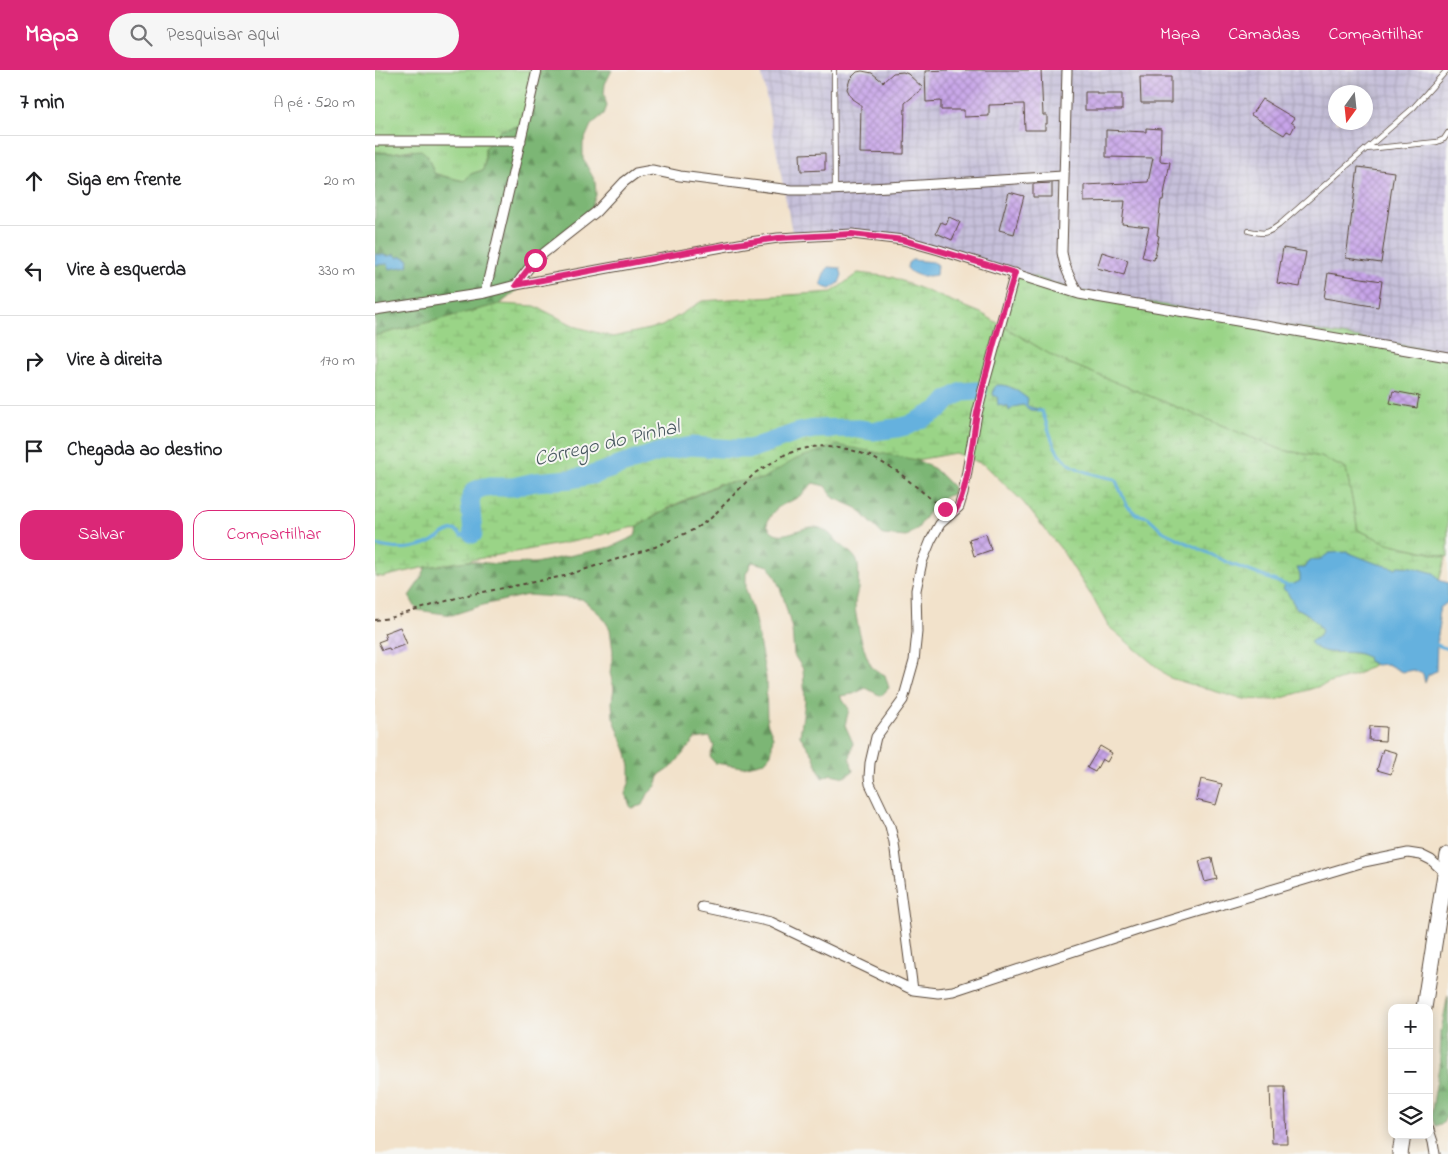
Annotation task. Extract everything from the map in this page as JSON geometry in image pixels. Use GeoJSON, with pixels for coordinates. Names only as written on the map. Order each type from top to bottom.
{"type":"FeatureCollection","features":[{"type":"Feature","properties":{"kind":"highway"},"geometry":{"type":"LineString","coordinates":[[1424,1004],[1448,855]]}},
{"type":"Feature","properties":{"kind":"highway"},"geometry":{"type":"LineString","coordinates":[[1400,1154],[1402,1139]]}},
{"type":"Feature","properties":{"kind":"street"},"geometry":{"type":"LineString","coordinates":[[485,293],[537,70]]}},
{"type":"Feature","properties":{"kind":"street"},"geometry":{"type":"LineString","coordinates":[[1067,70],[1063,176],[1064,262],[1068,275],[1079,294]]}},
{"type":"Feature","properties":{"kind":"street"},"geometry":{"type":"LineString","coordinates":[[375,141],[521,141]]}},
{"type":"Feature","properties":{"kind":"street"},"geometry":{"type":"LineString","coordinates":[[516,285],[535,260],[596,212],[624,182],[636,173],[652,170],[680,176],[791,190],[835,190],[1063,176]]}},
{"type":"Feature","properties":{"kind":"street"},"geometry":{"type":"LineString","coordinates":[[375,310],[485,293],[516,285],[733,245],[778,238],[852,234],[903,240],[1079,294],[1448,357]]}},
{"type":"Feature","properties":{"kind":"street"},"geometry":{"type":"LineString","coordinates":[[913,990],[894,843],[889,826],[870,784],[870,763],[876,737],[903,700],[914,661],[917,632],[916,590],[922,562],[940,524],[959,507],[983,390],[1015,273]]}},
{"type":"Feature","properties":{"kind":"street"},"geometry":{"type":"LineString","coordinates":[[702,908],[771,922],[913,990],[938,994],[953,991],[1143,928],[1364,862],[1408,852],[1431,860],[1445,873]]}},
{"type":"Feature","properties":{"kind":"street"},"geometry":{"type":"LineString","coordinates":[[1432,1139],[1435,1154]]}},
{"type":"Feature","properties":{"kind":"lane"},"geometry":{"type":"LineString","coordinates":[[834,70],[835,190]]}},
{"type":"Feature","properties":{"kind":"lane"},"geometry":{"type":"LineString","coordinates":[[1249,231],[1263,234],[1270,232],[1279,225],[1413,108],[1447,70]]}},
{"type":"Feature","properties":{"kind":"lane"},"geometry":{"type":"LineString","coordinates":[[1366,149],[1437,142],[1444,139],[1448,133]]}},
{"type":"Feature","properties":{"kind":"path"},"geometry":{"type":"LineString","coordinates":[[375,620],[390,618],[463,596],[564,576],[655,546],[693,530],[711,518],[755,473],[786,454],[819,446],[848,449],[870,456],[897,471],[938,505],[954,512]]}},
{"type":"Feature","properties":{"kind":"shaded area"},"geometry":{"type":"Polygon","coordinates":[[[761,70],[1448,70],[1448,353],[1074,290],[870,233],[792,232],[761,70]]]}},
{"type":"Feature","properties":{"kind":"green space"},"geometry":{"type":"Polygon","coordinates":[[[375,70],[541,70],[533,102],[532,117],[520,126],[510,128],[485,148],[483,170],[471,174],[464,181],[434,173],[427,155],[411,150],[391,153],[375,152],[375,70]]]}},
{"type":"Feature","properties":{"kind":"green space"},"geometry":{"type":"Polygon","coordinates":[[[541,70],[612,70],[605,84],[604,95],[607,106],[604,114],[591,125],[583,143],[583,159],[595,181],[596,195],[591,208],[542,259],[516,291],[500,304],[375,336],[375,152],[391,153],[421,150],[427,155],[434,173],[464,181],[471,174],[483,170],[485,148],[500,130],[520,126],[532,117],[533,102],[541,70]]]}},
{"type":"Feature","properties":{"kind":"green space"},"geometry":{"type":"Polygon","coordinates":[[[1017,271],[1074,290],[1448,353],[1448,557],[1387,543],[1358,530],[1346,469],[1321,457],[1282,450],[1056,358],[1003,326],[1017,271]]]}},
{"type":"Feature","properties":{"kind":"green space"},"geometry":{"type":"Polygon","coordinates":[[[858,273],[892,277],[981,313],[1056,358],[1282,450],[1321,457],[1346,469],[1358,530],[1387,543],[1446,557],[1434,599],[1396,652],[1358,674],[1276,700],[1241,699],[1170,678],[1108,626],[1094,600],[1061,549],[1023,502],[985,465],[955,453],[917,460],[837,445],[796,459],[762,479],[718,484],[670,507],[638,526],[576,541],[426,567],[383,577],[375,576],[375,336],[500,304],[535,306],[577,327],[613,337],[662,326],[702,301],[832,292],[858,273]]]}},
{"type":"Feature","properties":{"kind":"green space"},"geometry":{"type":"Polygon","coordinates":[[[834,437],[917,460],[935,469],[953,487],[952,494],[945,497],[928,513],[918,528],[906,537],[883,535],[857,508],[834,498],[825,486],[813,483],[796,499],[777,508],[767,524],[776,534],[788,533],[808,527],[822,529],[850,552],[857,562],[858,589],[855,604],[861,636],[872,667],[885,675],[889,688],[881,696],[866,688],[853,694],[840,696],[849,709],[845,725],[853,743],[850,758],[853,771],[845,777],[831,774],[822,778],[813,755],[800,736],[805,701],[803,669],[794,655],[792,629],[783,596],[769,566],[752,562],[746,574],[746,590],[754,615],[766,677],[767,722],[773,737],[771,754],[764,762],[743,767],[715,763],[710,757],[714,746],[710,737],[695,739],[671,768],[660,774],[656,786],[648,794],[643,805],[631,808],[625,794],[630,781],[630,766],[613,717],[612,701],[614,688],[610,673],[613,652],[610,629],[602,616],[582,599],[527,595],[483,605],[452,615],[417,610],[409,596],[426,567],[466,561],[497,564],[535,563],[611,547],[635,536],[638,526],[685,500],[834,437]]]}},
{"type":"Feature","properties":{"kind":"green space"},"geometry":{"type":"Polygon","coordinates":[[[1448,995],[1448,1113],[1443,1123],[1435,1126],[1433,1121],[1433,1104],[1440,1060],[1441,1031],[1448,995]]]}},
{"type":"Feature","properties":{"kind":"water"},"geometry":{"type":"Polygon","coordinates":[[[375,254],[390,256],[395,254],[398,258],[401,256],[409,259],[408,266],[390,269],[388,264],[375,265],[375,254]]]}},
{"type":"Feature","properties":{"kind":"water"},"geometry":{"type":"Polygon","coordinates":[[[912,260],[937,264],[936,275],[924,276],[913,273],[907,268],[908,263],[912,260]]]}},
{"type":"Feature","properties":{"kind":"water"},"geometry":{"type":"Polygon","coordinates":[[[828,267],[840,268],[842,275],[839,283],[830,289],[824,287],[821,283],[828,267]]]}},
{"type":"Feature","properties":{"kind":"water"},"geometry":{"type":"Polygon","coordinates":[[[997,385],[1013,389],[1028,399],[1027,405],[1042,411],[1030,410],[1023,405],[1014,407],[1009,411],[1008,407],[998,405],[997,397],[993,395],[994,388],[997,385]]]}},
{"type":"Feature","properties":{"kind":"water"},"geometry":{"type":"Polygon","coordinates":[[[1347,552],[1375,563],[1395,568],[1399,566],[1412,567],[1434,573],[1439,580],[1448,583],[1448,602],[1440,608],[1438,616],[1440,623],[1437,640],[1436,671],[1428,675],[1425,683],[1423,674],[1413,670],[1402,672],[1387,664],[1376,665],[1360,654],[1323,651],[1316,648],[1310,642],[1319,636],[1322,631],[1311,617],[1296,608],[1287,592],[1283,589],[1285,585],[1289,586],[1300,581],[1297,568],[1305,568],[1310,560],[1321,559],[1329,553],[1347,552]]]}},
{"type":"Feature","properties":{"kind":"building"},"geometry":{"type":"Polygon","coordinates":[[[1041,70],[1043,115],[1047,115],[1045,130],[1025,130],[1024,104],[989,105],[989,116],[964,117],[964,110],[941,110],[941,101],[926,102],[925,71],[1041,70]]]}},
{"type":"Feature","properties":{"kind":"building"},"geometry":{"type":"Polygon","coordinates":[[[857,72],[872,73],[883,82],[893,73],[903,72],[908,74],[923,88],[905,103],[904,154],[860,153],[861,105],[852,99],[847,89],[850,79],[857,72]]]}},
{"type":"Feature","properties":{"kind":"building"},"geometry":{"type":"Polygon","coordinates":[[[1140,77],[1171,77],[1171,103],[1141,103],[1140,77]]]}},
{"type":"Feature","properties":{"kind":"building"},"geometry":{"type":"Polygon","coordinates":[[[1085,92],[1122,94],[1122,110],[1085,110],[1085,92]]]}},
{"type":"Feature","properties":{"kind":"building"},"geometry":{"type":"Polygon","coordinates":[[[1262,99],[1294,118],[1291,122],[1295,125],[1291,133],[1287,131],[1284,135],[1251,115],[1262,99]]]}},
{"type":"Feature","properties":{"kind":"building"},"geometry":{"type":"Polygon","coordinates":[[[1146,128],[1161,129],[1160,161],[1170,162],[1163,200],[1161,200],[1157,235],[1159,236],[1154,260],[1142,257],[1149,227],[1122,224],[1125,201],[1084,202],[1084,185],[1148,182],[1153,158],[1106,157],[1106,130],[1146,132],[1146,128]]]}},
{"type":"Feature","properties":{"kind":"building"},"geometry":{"type":"Polygon","coordinates":[[[825,153],[825,170],[801,171],[800,154],[825,153]]]}},
{"type":"Feature","properties":{"kind":"building"},"geometry":{"type":"Polygon","coordinates":[[[1358,167],[1394,172],[1381,263],[1346,258],[1358,167]]]}},
{"type":"Feature","properties":{"kind":"building"},"geometry":{"type":"Polygon","coordinates":[[[1052,183],[1052,197],[1033,197],[1033,184],[1052,183]]]}},
{"type":"Feature","properties":{"kind":"building"},"geometry":{"type":"Polygon","coordinates":[[[1009,192],[1024,196],[1014,234],[999,230],[1009,192]]]}},
{"type":"Feature","properties":{"kind":"building"},"geometry":{"type":"Polygon","coordinates":[[[949,217],[960,222],[952,240],[936,233],[941,222],[946,224],[949,217]]]}},
{"type":"Feature","properties":{"kind":"building"},"geometry":{"type":"Polygon","coordinates":[[[1283,248],[1306,252],[1300,287],[1277,283],[1283,248]]]}},
{"type":"Feature","properties":{"kind":"building"},"geometry":{"type":"Polygon","coordinates":[[[1102,252],[1128,260],[1124,275],[1097,268],[1102,252]]]}},
{"type":"Feature","properties":{"kind":"building"},"geometry":{"type":"Polygon","coordinates":[[[1328,273],[1382,281],[1378,307],[1324,298],[1328,273]]]}},
{"type":"Feature","properties":{"kind":"building"},"geometry":{"type":"Polygon","coordinates":[[[1393,391],[1419,396],[1417,408],[1390,403],[1393,391]]]}},
{"type":"Feature","properties":{"kind":"building"},"geometry":{"type":"Polygon","coordinates":[[[986,534],[991,550],[974,556],[969,539],[986,534]]]}},
{"type":"Feature","properties":{"kind":"building"},"geometry":{"type":"Polygon","coordinates":[[[400,627],[407,644],[390,650],[389,648],[382,650],[378,642],[386,639],[384,633],[400,627]]]}},
{"type":"Feature","properties":{"kind":"building"},"geometry":{"type":"Polygon","coordinates":[[[1370,726],[1386,727],[1385,741],[1369,740],[1370,726]]]}},
{"type":"Feature","properties":{"kind":"building"},"geometry":{"type":"Polygon","coordinates":[[[1100,746],[1112,753],[1107,762],[1102,759],[1095,772],[1087,768],[1100,746]]]}},
{"type":"Feature","properties":{"kind":"building"},"geometry":{"type":"Polygon","coordinates":[[[1383,749],[1397,753],[1391,774],[1377,770],[1383,749]]]}},
{"type":"Feature","properties":{"kind":"building"},"geometry":{"type":"Polygon","coordinates":[[[1201,779],[1222,784],[1216,805],[1196,800],[1201,779]]]}},
{"type":"Feature","properties":{"kind":"building"},"geometry":{"type":"Polygon","coordinates":[[[1212,858],[1217,879],[1205,882],[1199,861],[1212,858]]]}},
{"type":"Feature","properties":{"kind":"building"},"geometry":{"type":"Polygon","coordinates":[[[1270,1087],[1285,1087],[1287,1143],[1272,1143],[1270,1087]]]}},
{"type":"Feature","properties":{"kind":"waterway","name":"Córrego do Pinhal"},"geometry":{"type":"LineString","coordinates":[[473,534],[470,500],[474,491],[484,487],[513,487],[535,482],[592,475],[659,452],[691,446],[750,449],[799,432],[814,429],[852,428],[873,431],[897,428],[909,425],[940,409],[948,400],[962,392],[978,391]]}},
{"type":"Feature","properties":{"kind":"waterway","name":"Córrego do Pinhal"},"geometry":{"type":"LineString","coordinates":[[1038,411],[1042,411],[1057,451],[1063,458],[1078,469],[1115,479],[1127,505],[1136,514],[1148,517],[1164,532],[1231,564],[1286,585],[1292,585]]}},
{"type":"Feature","properties":{"kind":"waterway","name":"Córrego do Pinhal"},"geometry":{"type":"LineString","coordinates":[[375,545],[398,549],[413,548],[427,544],[445,533],[455,530],[462,536],[473,534]]}},
{"type":"Feature","properties":{"kind":"waterway","name":"Córrego do Pinhal"},"geometry":{"type":"LineString","coordinates":[[1434,644],[1448,649]]}},
{"type":"Feature","properties":{"kind":"route"},"geometry":{"type":"LineString","coordinates":[[535,260],[516,285],[709,248],[778,238],[852,234],[903,240],[1015,273],[977,414],[963,494],[959,507],[954,512],[945,509]]}}]}
